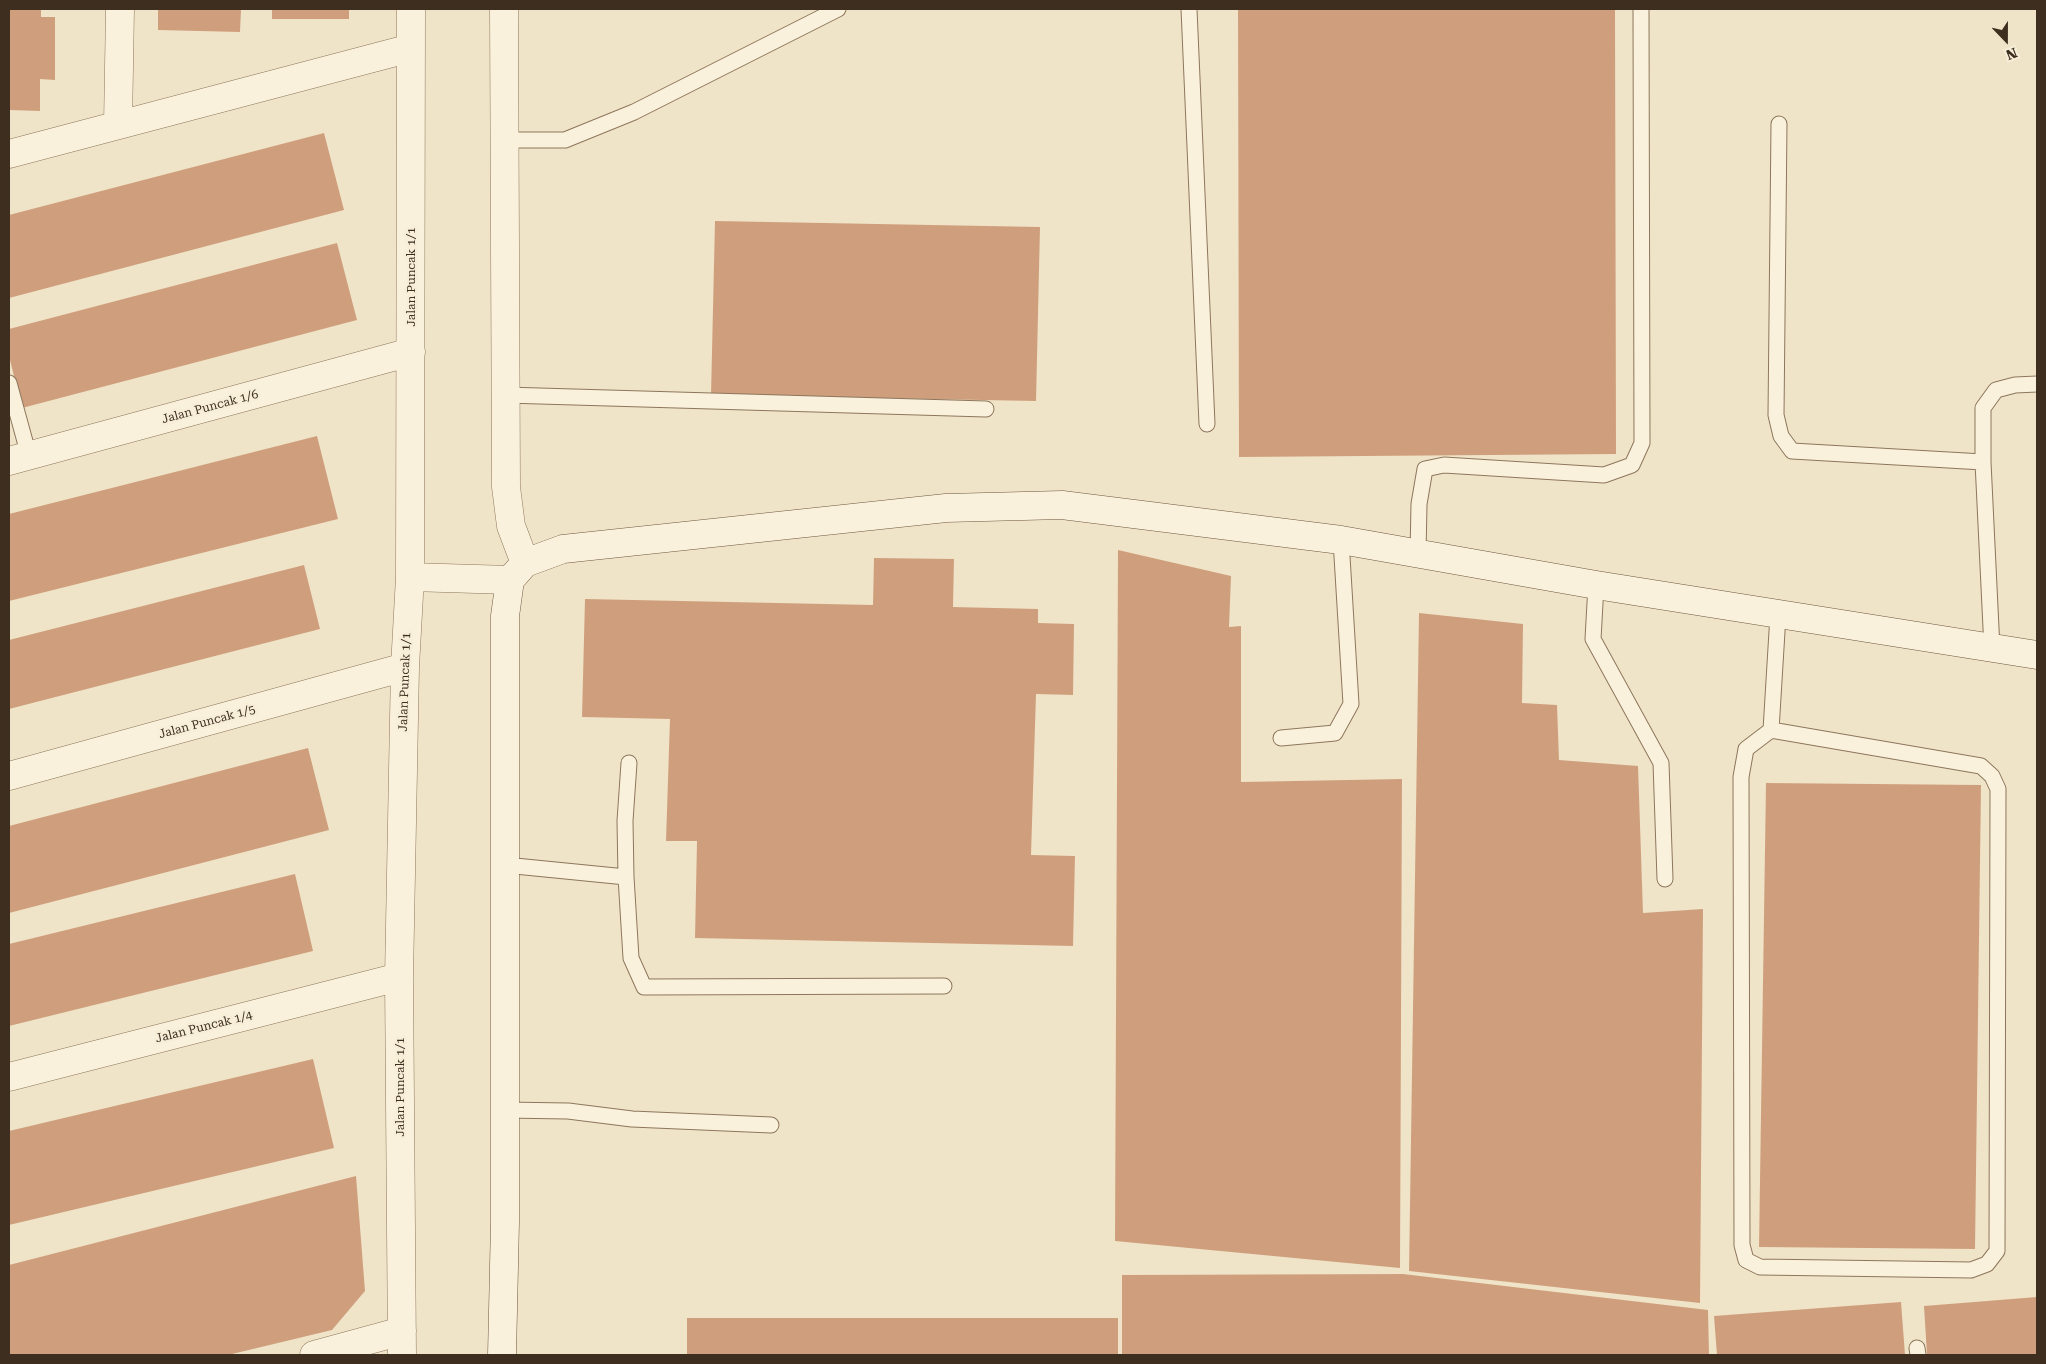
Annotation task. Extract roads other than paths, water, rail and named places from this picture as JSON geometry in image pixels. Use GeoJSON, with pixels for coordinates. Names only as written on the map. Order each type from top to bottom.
{"type":"FeatureCollection","features":[{"type":"Feature","properties":{"kind":"street"},"geometry":{"type":"LineString","coordinates":[[118,125],[120,9]]}},
{"type":"Feature","properties":{"kind":"street","name":"Jalan Puncak 1/1"},"geometry":{"type":"LineString","coordinates":[[402,1343],[399,978],[404,667],[410,577],[412,352],[411,9]]}},
{"type":"Feature","properties":{"kind":"street"},"geometry":{"type":"LineString","coordinates":[[502,1355],[505,1222],[504,865],[506,616],[518,571],[506,487],[503,140],[504,9]]}},
{"type":"Feature","properties":{"kind":"street"},"geometry":{"type":"LineString","coordinates":[[9,154],[411,48]]}},
{"type":"Feature","properties":{"kind":"street","name":"Jalan Puncak 1/6"},"geometry":{"type":"LineString","coordinates":[[19,458],[412,352]]}},
{"type":"Feature","properties":{"kind":"street"},"geometry":{"type":"LineString","coordinates":[[410,577],[518,571],[563,549],[946,508],[1062,505],[1341,540],[1596,585],[2037,655]]}},
{"type":"Feature","properties":{"kind":"street","name":"Jalan Puncak 1/5"},"geometry":{"type":"LineString","coordinates":[[9,776],[404,667]]}},
{"type":"Feature","properties":{"kind":"street","name":"Jalan Puncak 1/4"},"geometry":{"type":"LineString","coordinates":[[9,1077],[399,978]]}},
{"type":"Feature","properties":{"kind":"street"},"geometry":{"type":"LineString","coordinates":[[314,1355],[402,1343]]}},
{"type":"Feature","properties":{"kind":"lane"},"geometry":{"type":"LineString","coordinates":[[503,140],[565,140],[634,112],[838,9]]}},
{"type":"Feature","properties":{"kind":"lane"},"geometry":{"type":"LineString","coordinates":[[1189,9],[1207,424]]}},
{"type":"Feature","properties":{"kind":"lane"},"geometry":{"type":"LineString","coordinates":[[1418,554],[1419,504],[1425,469],[1444,465],[1604,474],[1632,466],[1642,443],[1641,9]]}},
{"type":"Feature","properties":{"kind":"lane"},"geometry":{"type":"LineString","coordinates":[[1779,124],[1776,415],[1781,436],[1792,451],[1983,462]]}},
{"type":"Feature","properties":{"kind":"lane"},"geometry":{"type":"LineString","coordinates":[[9,383],[19,458]]}},
{"type":"Feature","properties":{"kind":"lane"},"geometry":{"type":"LineString","coordinates":[[1992,649],[1983,462],[1983,408],[1996,390],[2015,385],[2037,384]]}},
{"type":"Feature","properties":{"kind":"lane"},"geometry":{"type":"LineString","coordinates":[[505,395],[986,409]]}},
{"type":"Feature","properties":{"kind":"lane"},"geometry":{"type":"LineString","coordinates":[[1281,738],[1335,734],[1351,704],[1341,540]]}},
{"type":"Feature","properties":{"kind":"lane"},"geometry":{"type":"LineString","coordinates":[[1596,585],[1593,639],[1661,763],[1665,879]]}},
{"type":"Feature","properties":{"kind":"lane"},"geometry":{"type":"LineString","coordinates":[[1771,730],[1981,766],[1992,776],[1998,789],[1997,1251],[1987,1264],[1971,1270],[1760,1267],[1746,1260],[1742,1245],[1741,777],[1746,750],[1771,730],[1778,615]]}},
{"type":"Feature","properties":{"kind":"lane"},"geometry":{"type":"LineString","coordinates":[[629,763],[625,821],[631,958],[644,987],[944,986]]}},
{"type":"Feature","properties":{"kind":"lane"},"geometry":{"type":"LineString","coordinates":[[504,865],[626,877]]}},
{"type":"Feature","properties":{"kind":"lane"},"geometry":{"type":"LineString","coordinates":[[504,1110],[568,1111],[632,1119],[771,1124]]}}]}
